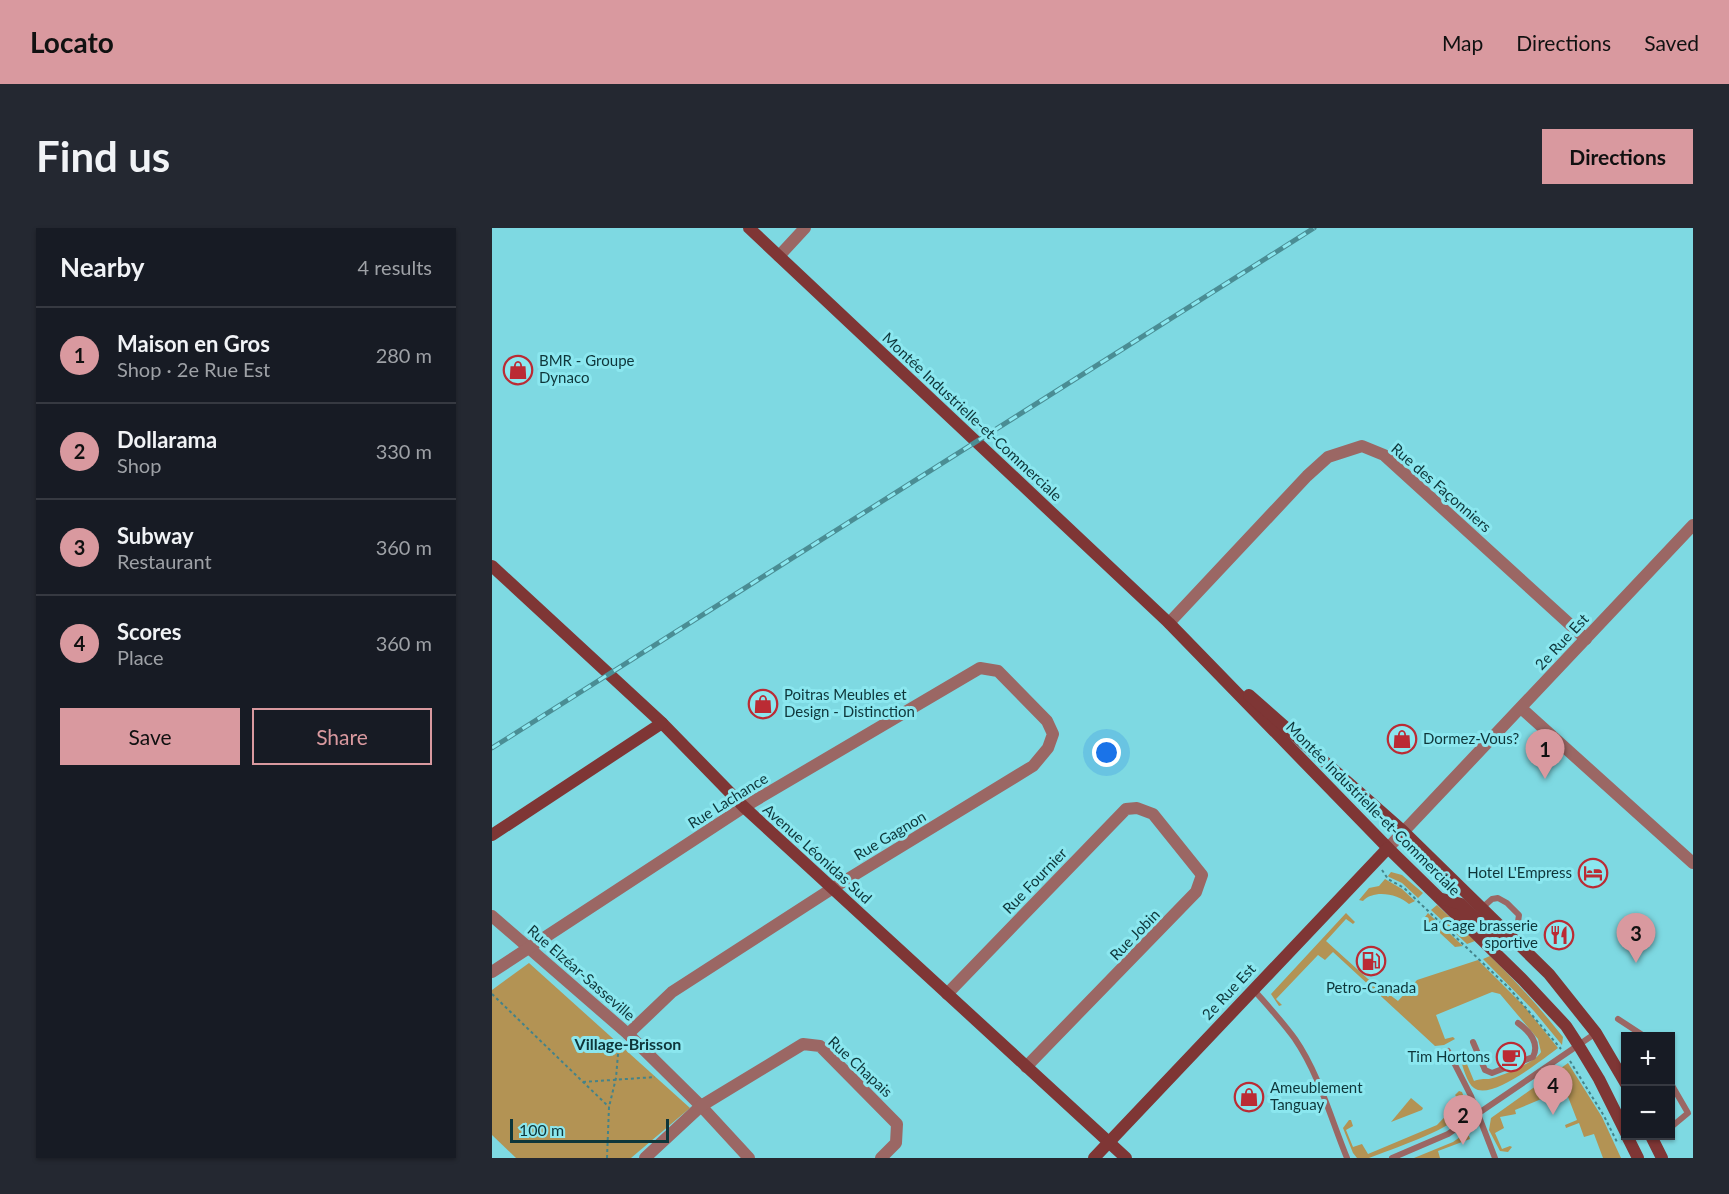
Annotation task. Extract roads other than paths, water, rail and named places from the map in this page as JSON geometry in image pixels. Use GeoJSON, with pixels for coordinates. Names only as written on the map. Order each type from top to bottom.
{"type":"FeatureCollection","features":[{"type":"Feature","properties":{"kind":"main road","name":"Montée Industrielle-et-Commerciale"},"geometry":{"type":"LineString","coordinates":[[748,228],[1171,625],[1403,831],[1483,907],[1549,974],[1596,1033],[1621,1076]]}},
{"type":"Feature","properties":{"kind":"main road","name":"Avenue Léonidas Sud"},"geometry":{"type":"LineString","coordinates":[[492,566],[662,723],[744,807],[1126,1158]]}},
{"type":"Feature","properties":{"kind":"main road","name":"Montée Industrielle-et-Commerciale"},"geometry":{"type":"LineString","coordinates":[[1171,625],[1388,848],[1523,980],[1566,1026],[1599,1079],[1621,1124]]}},
{"type":"Feature","properties":{"kind":"main road"},"geometry":{"type":"LineString","coordinates":[[492,835],[662,723]]}},
{"type":"Feature","properties":{"kind":"main road","name":"2e Rue Est"},"geometry":{"type":"LineString","coordinates":[[1094,1158],[1388,848]]}},
{"type":"Feature","properties":{"kind":"main road"},"geometry":{"type":"LineString","coordinates":[[1440,899],[1461,904],[1499,939],[1509,933]]}},
{"type":"Feature","properties":{"kind":"main road","name":"Montée Industrielle-et-Commerciale"},"geometry":{"type":"LineString","coordinates":[[1629,1140],[1638,1158]]}},
{"type":"Feature","properties":{"kind":"main road"},"geometry":{"type":"LineString","coordinates":[[1655,1140],[1662,1158]]}},
{"type":"Feature","properties":{"kind":"street"},"geometry":{"type":"LineString","coordinates":[[779,256],[805,228]]}},
{"type":"Feature","properties":{"kind":"street","name":"Rue des Façonniers"},"geometry":{"type":"LineString","coordinates":[[1171,625],[1314,470],[1328,457],[1362,446],[1384,454],[1586,639]]}},
{"type":"Feature","properties":{"kind":"street","name":"2e Rue Est"},"geometry":{"type":"LineString","coordinates":[[1388,848],[1693,525]]}},
{"type":"Feature","properties":{"kind":"street","name":"Rue Lachance"},"geometry":{"type":"LineString","coordinates":[[492,972],[744,807],[980,668],[987,668]]}},
{"type":"Feature","properties":{"kind":"street","name":"Rue Gagnon"},"geometry":{"type":"LineString","coordinates":[[625,1031],[672,992],[833,888],[1033,766],[1048,748],[1053,734],[1047,721],[998,671],[987,668]]}},
{"type":"Feature","properties":{"kind":"street"},"geometry":{"type":"LineString","coordinates":[[1521,708],[1693,863]]}},
{"type":"Feature","properties":{"kind":"street","name":"Rue Fournier"},"geometry":{"type":"LineString","coordinates":[[947,994],[1126,809],[1137,808],[1153,814]]}},
{"type":"Feature","properties":{"kind":"street","name":"Rue Jobin"},"geometry":{"type":"LineString","coordinates":[[1026,1067],[1196,892],[1202,875],[1153,814]]}},
{"type":"Feature","properties":{"kind":"street","name":"Rue Elzéar-Sasseville"},"geometry":{"type":"LineString","coordinates":[[492,916],[625,1031],[701,1106],[749,1158]]}},
{"type":"Feature","properties":{"kind":"street","name":"Rue Chapais"},"geometry":{"type":"LineString","coordinates":[[645,1158],[701,1106],[803,1044],[820,1046],[897,1124],[896,1143],[881,1158]]}},
{"type":"Feature","properties":{"kind":"lane"},"geometry":{"type":"LineString","coordinates":[[1483,907],[1492,899],[1498,898],[1519,915],[1518,922],[1509,933]]}},
{"type":"Feature","properties":{"kind":"lane"},"geometry":{"type":"LineString","coordinates":[[1253,988],[1296,1041],[1311,1068],[1347,1158]]}},
{"type":"Feature","properties":{"kind":"lane"},"geometry":{"type":"LineString","coordinates":[[1618,1019],[1638,1032]]}},
{"type":"Feature","properties":{"kind":"lane"},"geometry":{"type":"LineString","coordinates":[[1473,1042],[1485,1070],[1492,1073],[1533,1057],[1536,1053],[1536,1045],[1526,1029],[1518,1023]]}},
{"type":"Feature","properties":{"kind":"lane"},"geometry":{"type":"LineString","coordinates":[[1392,1158],[1448,1134],[1596,1033]]}},
{"type":"Feature","properties":{"kind":"lane"},"geometry":{"type":"LineString","coordinates":[[1448,1051],[1478,1113],[1495,1158]]}},
{"type":"Feature","properties":{"kind":"lane"},"geometry":{"type":"LineString","coordinates":[[1675,1089],[1688,1113],[1675,1124]]}},
{"type":"Feature","properties":{"kind":"railway"},"geometry":{"type":"LineString","coordinates":[[492,748],[1314,228]]}},
{"type":"Feature","properties":{"kind":"place","name":"BMR - Groupe Dynaco"},"geometry":{"type":"Point","coordinates":[518,370]}},
{"type":"Feature","properties":{"kind":"place","name":"Poitras Meubles et Design - Distinction"},"geometry":{"type":"Point","coordinates":[763,704]}},
{"type":"Feature","properties":{"kind":"place","name":"Dormez-Vous?"},"geometry":{"type":"Point","coordinates":[1402,739]}},
{"type":"Feature","properties":{"kind":"place","name":"Maison en Gros"},"geometry":{"type":"Point","coordinates":[1545,779]}},
{"type":"Feature","properties":{"kind":"place","name":"Hotel L'Empress"},"geometry":{"type":"Point","coordinates":[1593,873]}},
{"type":"Feature","properties":{"kind":"place","name":"La Cage brasserie sportive"},"geometry":{"type":"Point","coordinates":[1559,935]}},
{"type":"Feature","properties":{"kind":"place","name":"Petro-Canada"},"geometry":{"type":"Point","coordinates":[1371,961]}},
{"type":"Feature","properties":{"kind":"place","name":"Subway"},"geometry":{"type":"Point","coordinates":[1636,963]}},
{"type":"Feature","properties":{"kind":"place","name":"Tim Hortons"},"geometry":{"type":"Point","coordinates":[1511,1057]}},
{"type":"Feature","properties":{"kind":"place","name":"Ameublement Tanguay"},"geometry":{"type":"Point","coordinates":[1249,1097]}},
{"type":"Feature","properties":{"kind":"place","name":"Scores"},"geometry":{"type":"Point","coordinates":[1553,1115]}},
{"type":"Feature","properties":{"kind":"place","name":"Dollarama"},"geometry":{"type":"Point","coordinates":[1463,1145]}},
{"type":"Feature","properties":{"kind":"district","name":"Village-Brisson"},"geometry":{"type":"Point","coordinates":[628,1044]}}]}
